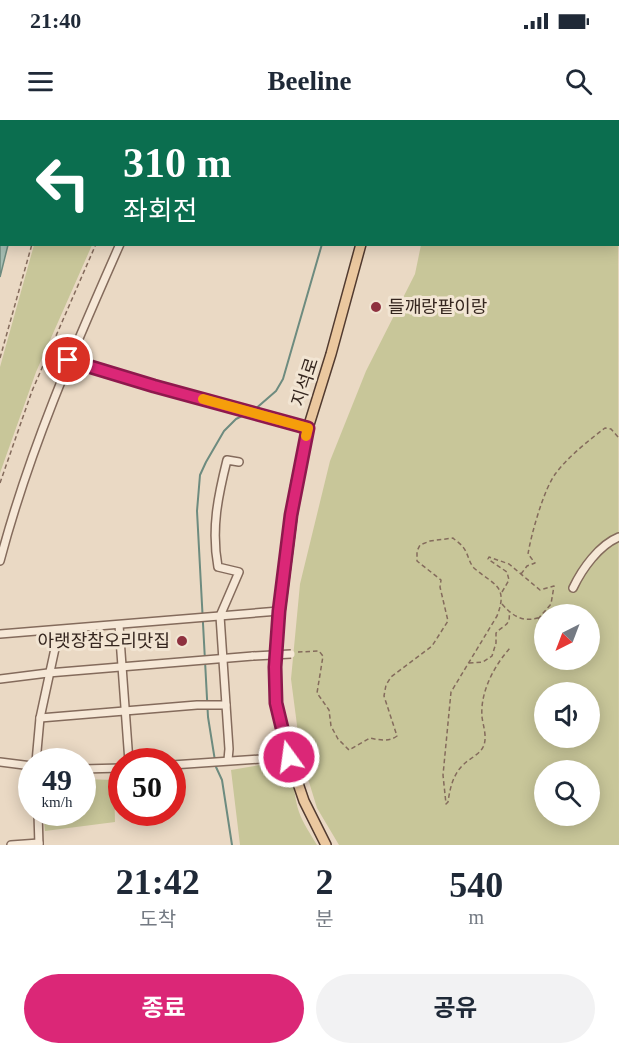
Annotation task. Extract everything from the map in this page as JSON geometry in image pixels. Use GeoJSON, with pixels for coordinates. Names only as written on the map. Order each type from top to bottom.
{"type":"FeatureCollection","features":[{"type":"Feature","properties":{"kind":"main road","name":"지석로"},"geometry":{"type":"LineString","coordinates":[[326,845],[308,811],[289,757],[276,703],[279,611],[291,515],[308,428],[360,246]]}},
{"type":"Feature","properties":{"kind":"street"},"geometry":{"type":"LineString","coordinates":[[0,561],[22,487],[68,360],[119,246]]}},
{"type":"Feature","properties":{"kind":"street"},"geometry":{"type":"LineString","coordinates":[[68,360],[308,428]]}},
{"type":"Feature","properties":{"kind":"street"},"geometry":{"type":"LineString","coordinates":[[228,760],[230,749],[216,617],[239,572],[218,567],[214,544],[217,498],[227,460],[239,462]]}},
{"type":"Feature","properties":{"kind":"street"},"geometry":{"type":"LineString","coordinates":[[573,588],[586,566],[605,546],[619,537]]}},
{"type":"Feature","properties":{"kind":"street"},"geometry":{"type":"LineString","coordinates":[[0,634],[279,611]]}},
{"type":"Feature","properties":{"kind":"street"},"geometry":{"type":"LineString","coordinates":[[119,625],[128,748]]}},
{"type":"Feature","properties":{"kind":"street"},"geometry":{"type":"LineString","coordinates":[[37,748],[48,673],[59,630]]}},
{"type":"Feature","properties":{"kind":"street"},"geometry":{"type":"LineString","coordinates":[[0,679],[295,653]]}},
{"type":"Feature","properties":{"kind":"street"},"geometry":{"type":"LineString","coordinates":[[40,718],[197,705],[226,705]]}},
{"type":"Feature","properties":{"kind":"street"},"geometry":{"type":"LineString","coordinates":[[186,764],[289,757]]}},
{"type":"Feature","properties":{"kind":"street"},"geometry":{"type":"LineString","coordinates":[[0,762],[18,764]]}},
{"type":"Feature","properties":{"kind":"street"},"geometry":{"type":"LineString","coordinates":[[11,845],[39,844],[38,826]]}},
{"type":"Feature","properties":{"kind":"path"},"geometry":{"type":"LineString","coordinates":[[0,358],[31,246]]}},
{"type":"Feature","properties":{"kind":"path"},"geometry":{"type":"LineString","coordinates":[[0,483],[32,391],[95,246]]}},
{"type":"Feature","properties":{"kind":"path"},"geometry":{"type":"LineString","coordinates":[[521,574],[527,566],[535,563],[528,554],[536,520],[550,481],[556,472],[605,428],[611,429],[619,438]]}},
{"type":"Feature","properties":{"kind":"path"},"geometry":{"type":"LineString","coordinates":[[295,653],[319,651],[323,656],[317,693],[329,710],[331,726],[343,745],[349,750],[370,738],[392,740],[397,736],[384,696],[386,685],[391,677],[432,646],[448,621],[441,580],[417,561],[417,551],[420,545],[453,537],[464,548],[472,567],[494,582],[502,593]]}},
{"type":"Feature","properties":{"kind":"path"},"geometry":{"type":"LineString","coordinates":[[510,648],[490,678],[483,698],[485,741],[483,748],[463,764],[452,780],[446,804],[443,775],[451,692],[497,616],[502,603],[502,593],[509,580],[507,572],[488,559],[489,557],[509,564],[540,590],[554,586],[551,604]]}},
{"type":"Feature","properties":{"kind":"path"},"geometry":{"type":"LineString","coordinates":[[502,603],[515,617],[534,620]]}},
{"type":"Feature","properties":{"kind":"path"},"geometry":{"type":"LineString","coordinates":[[468,663],[483,662],[492,656],[496,643],[495,633],[508,625],[509,612]]}},
{"type":"Feature","properties":{"kind":"shaded area"},"geometry":{"type":"Polygon","coordinates":[[[0,246],[8,246],[0,277],[0,246]]]}},
{"type":"Feature","properties":{"kind":"shaded area"},"geometry":{"type":"Polygon","coordinates":[[[34,246],[92,246],[36,372],[0,473],[0,367],[34,246]]]}},
{"type":"Feature","properties":{"kind":"shaded area"},"geometry":{"type":"Polygon","coordinates":[[[421,246],[618,246],[619,845],[339,845],[317,808],[301,756],[291,679],[300,584],[330,461],[366,371],[415,274],[421,246]]]}},
{"type":"Feature","properties":{"kind":"shaded area"},"geometry":{"type":"Polygon","coordinates":[[[271,763],[290,777],[299,812],[317,845],[240,845],[231,770],[271,763]]]}},
{"type":"Feature","properties":{"kind":"shaded area"},"geometry":{"type":"Polygon","coordinates":[[[96,779],[108,780],[108,823],[96,824],[96,779]]]}},
{"type":"Feature","properties":{"kind":"shaded area"},"geometry":{"type":"Polygon","coordinates":[[[44,826],[84,826],[45,831],[44,826]]]}},
{"type":"Feature","properties":{"kind":"waterway"},"geometry":{"type":"LineString","coordinates":[[253,411],[276,391],[283,379],[321,246]]}},
{"type":"Feature","properties":{"kind":"waterway"},"geometry":{"type":"LineString","coordinates":[[232,845],[222,780],[216,767],[208,717],[197,511],[200,475],[206,462],[224,431],[236,419],[248,413]]}},
{"type":"Feature","properties":{"kind":"slow traffic"},"geometry":{"type":"LineString","coordinates":[[203,399],[308,428],[306,436]]}},
{"type":"Feature","properties":{"kind":"place","name":"들깨랑팥이랑"},"geometry":{"type":"Point","coordinates":[376,307]}},
{"type":"Feature","properties":{"kind":"place","name":"아랫장참오리맛집"},"geometry":{"type":"Point","coordinates":[182,641]}},
{"type":"Feature","properties":{"kind":"route"},"geometry":{"type":"LineString","coordinates":[[68,360],[308,428],[291,515],[279,611],[275,667],[276,703],[289,757]]}}]}
